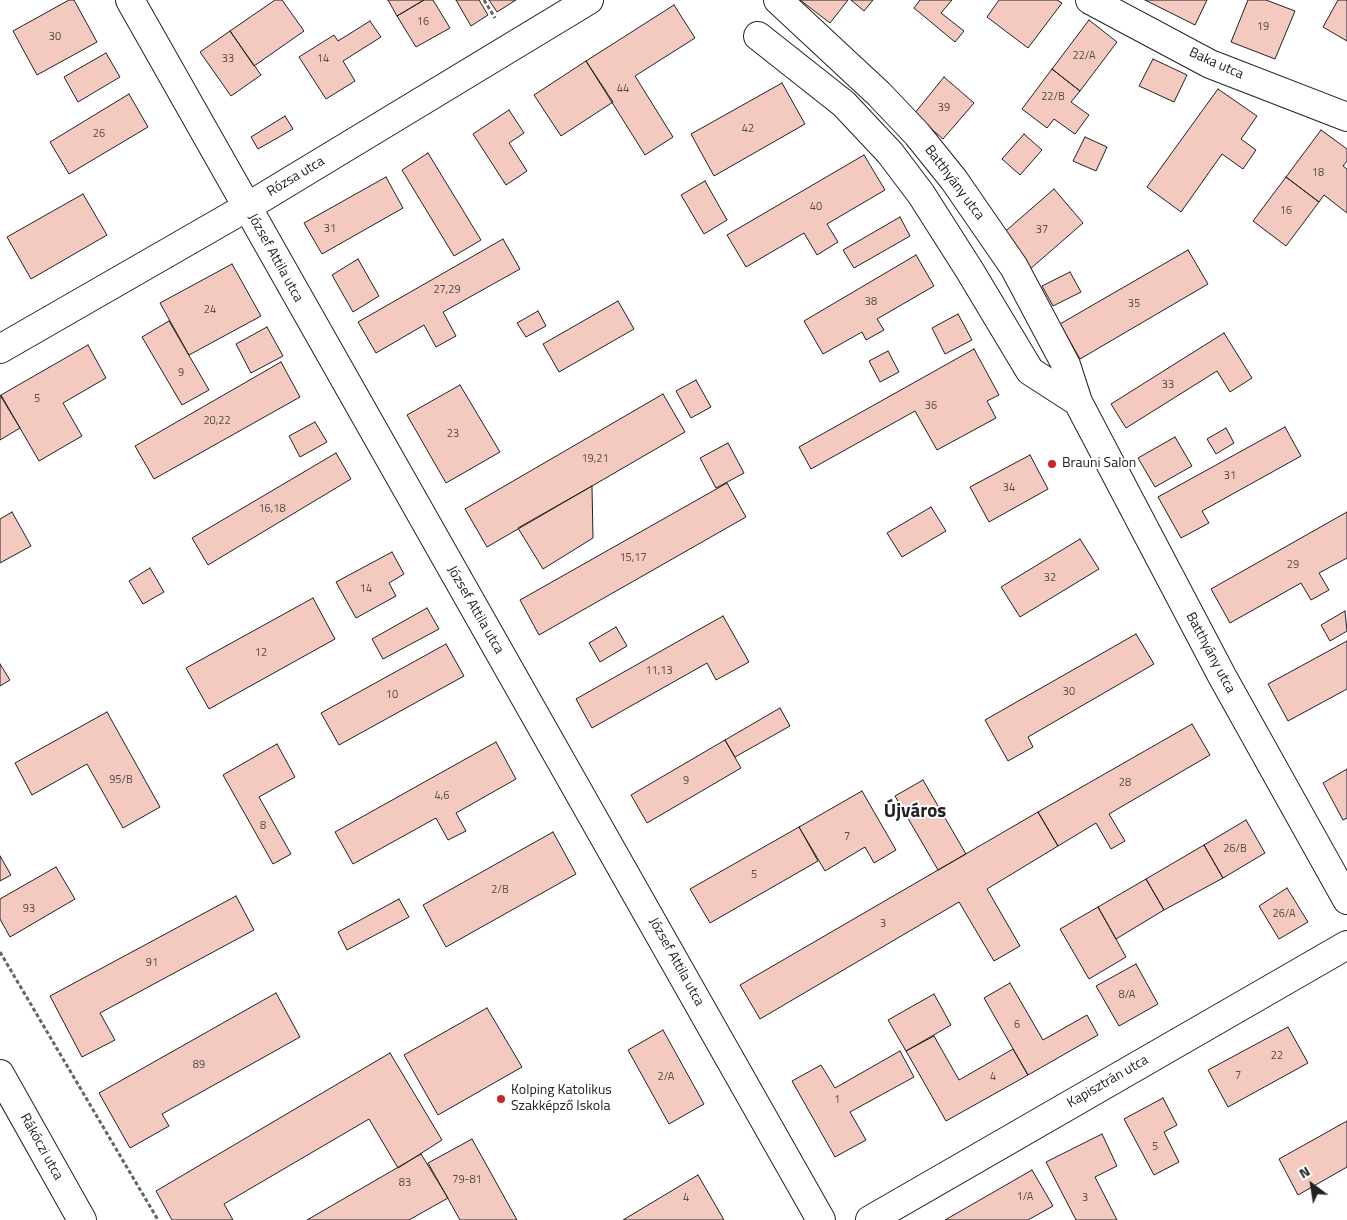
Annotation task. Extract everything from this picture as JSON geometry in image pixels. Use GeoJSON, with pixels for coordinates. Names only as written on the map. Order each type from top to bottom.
{"type":"FeatureCollection","features":[{"type":"Feature","properties":{"kind":"street","name":"József Attila utca"},"geometry":{"type":"LineString","coordinates":[[130,0],[821,1220]]}},
{"type":"Feature","properties":{"kind":"street","name":"Rózsa utca"},"geometry":{"type":"LineString","coordinates":[[0,348],[247,207],[589,0]]}},
{"type":"Feature","properties":{"kind":"street","name":"Batthyány utca"},"geometry":{"type":"LineString","coordinates":[[778,0],[879,94],[917,134],[954,180],[1014,267],[1066,365],[1078,402],[1222,676],[1347,900]]}},
{"type":"Feature","properties":{"kind":"street","name":"Baka utca"},"geometry":{"type":"LineString","coordinates":[[1090,0],[1210,64],[1347,117]]}},
{"type":"Feature","properties":{"kind":"street","name":"Batthyány utca"},"geometry":{"type":"LineString","coordinates":[[758,36],[844,104],[890,152],[921,194],[1030,371],[1078,402]]}},
{"type":"Feature","properties":{"kind":"street","name":"Kapisztrán utca"},"geometry":{"type":"LineString","coordinates":[[870,1220],[1347,945]]}},
{"type":"Feature","properties":{"kind":"street","name":"Rákóczi utca"},"geometry":{"type":"LineString","coordinates":[[0,1074],[82,1220]]}},
{"type":"Feature","properties":{"kind":"path"},"geometry":{"type":"LineString","coordinates":[[0,952],[158,1220]]}},
{"type":"Feature","properties":{"kind":"building"},"geometry":{"type":"Polygon","coordinates":[[[69,0],[74,0],[97,42],[37,75],[13,31],[69,0]]]}},
{"type":"Feature","properties":{"kind":"building"},"geometry":{"type":"Polygon","coordinates":[[[275,0],[282,0],[304,31],[254,66],[230,31],[275,0]]]}},
{"type":"Feature","properties":{"kind":"building"},"geometry":{"type":"Polygon","coordinates":[[[388,0],[424,0],[397,16],[388,0]]]}},
{"type":"Feature","properties":{"kind":"building"},"geometry":{"type":"Polygon","coordinates":[[[424,0],[433,0],[450,28],[416,47],[397,16],[424,0]]]}},
{"type":"Feature","properties":{"kind":"building"},"geometry":{"type":"Polygon","coordinates":[[[456,0],[479,0],[488,15],[471,26],[456,0]]]}},
{"type":"Feature","properties":{"kind":"building"},"geometry":{"type":"Polygon","coordinates":[[[489,0],[516,0],[497,12],[489,0]]]}},
{"type":"Feature","properties":{"kind":"building"},"geometry":{"type":"Polygon","coordinates":[[[800,0],[848,0],[830,23],[800,0]]]}},
{"type":"Feature","properties":{"kind":"building"},"geometry":{"type":"Polygon","coordinates":[[[851,0],[873,0],[864,11],[851,0]]]}},
{"type":"Feature","properties":{"kind":"building"},"geometry":{"type":"Polygon","coordinates":[[[920,0],[952,0],[941,13],[964,31],[955,42],[914,8],[920,0]]]}},
{"type":"Feature","properties":{"kind":"building"},"geometry":{"type":"Polygon","coordinates":[[[999,0],[1057,0],[1062,3],[1028,48],[987,17],[999,0]]]}},
{"type":"Feature","properties":{"kind":"building"},"geometry":{"type":"Polygon","coordinates":[[[1145,0],[1207,0],[1195,25],[1145,0]]]}},
{"type":"Feature","properties":{"kind":"building"},"geometry":{"type":"Polygon","coordinates":[[[1248,0],[1266,0],[1295,11],[1275,59],[1231,42],[1248,0]]]}},
{"type":"Feature","properties":{"kind":"building"},"geometry":{"type":"Polygon","coordinates":[[[1338,0],[1347,0],[1347,41],[1323,27],[1338,0]]]}},
{"type":"Feature","properties":{"kind":"building"},"geometry":{"type":"Polygon","coordinates":[[[674,5],[695,38],[635,76],[673,137],[645,155],[586,61],[674,5]]]}},
{"type":"Feature","properties":{"kind":"building"},"geometry":{"type":"Polygon","coordinates":[[[1089,20],[1117,42],[1080,91],[1052,69],[1089,20]]]}},
{"type":"Feature","properties":{"kind":"building"},"geometry":{"type":"Polygon","coordinates":[[[370,21],[381,37],[343,61],[355,81],[326,99],[299,57],[334,35],[338,41],[370,21]]]}},
{"type":"Feature","properties":{"kind":"building"},"geometry":{"type":"Polygon","coordinates":[[[230,31],[261,75],[231,96],[200,52],[230,31]]]}},
{"type":"Feature","properties":{"kind":"building"},"geometry":{"type":"Polygon","coordinates":[[[106,53],[120,77],[78,102],[64,77],[106,53]]]}},
{"type":"Feature","properties":{"kind":"building"},"geometry":{"type":"Polygon","coordinates":[[[1153,59],[1187,75],[1174,102],[1139,86],[1153,59]]]}},
{"type":"Feature","properties":{"kind":"building"},"geometry":{"type":"Polygon","coordinates":[[[586,61],[613,102],[561,136],[534,95],[586,61]]]}},
{"type":"Feature","properties":{"kind":"building"},"geometry":{"type":"Polygon","coordinates":[[[1052,69],[1080,91],[1071,102],[1089,115],[1075,134],[1054,119],[1047,128],[1022,109],[1052,69]]]}},
{"type":"Feature","properties":{"kind":"building"},"geometry":{"type":"Polygon","coordinates":[[[944,77],[974,103],[943,139],[914,114],[944,77]]]}},
{"type":"Feature","properties":{"kind":"building"},"geometry":{"type":"Polygon","coordinates":[[[782,83],[805,124],[714,176],[691,134],[782,83]]]}},
{"type":"Feature","properties":{"kind":"building"},"geometry":{"type":"Polygon","coordinates":[[[1218,89],[1257,116],[1241,139],[1256,150],[1243,169],[1222,154],[1181,212],[1147,187],[1218,89]]]}},
{"type":"Feature","properties":{"kind":"building"},"geometry":{"type":"Polygon","coordinates":[[[129,94],[148,127],[69,174],[50,142],[129,94]]]}},
{"type":"Feature","properties":{"kind":"building"},"geometry":{"type":"Polygon","coordinates":[[[509,110],[524,133],[509,143],[527,171],[506,185],[473,134],[509,110]]]}},
{"type":"Feature","properties":{"kind":"building"},"geometry":{"type":"Polygon","coordinates":[[[285,116],[293,129],[258,149],[251,137],[285,116]]]}},
{"type":"Feature","properties":{"kind":"building"},"geometry":{"type":"Polygon","coordinates":[[[1321,130],[1347,149],[1347,161],[1343,166],[1347,169],[1347,213],[1324,195],[1319,202],[1286,177],[1321,130]]]}},
{"type":"Feature","properties":{"kind":"building"},"geometry":{"type":"Polygon","coordinates":[[[1024,134],[1042,150],[1020,175],[1002,159],[1024,134]]]}},
{"type":"Feature","properties":{"kind":"building"},"geometry":{"type":"Polygon","coordinates":[[[1085,137],[1107,147],[1096,171],[1073,161],[1085,137]]]}},
{"type":"Feature","properties":{"kind":"building"},"geometry":{"type":"Polygon","coordinates":[[[428,153],[481,240],[454,256],[402,170],[428,153]]]}},
{"type":"Feature","properties":{"kind":"building"},"geometry":{"type":"Polygon","coordinates":[[[864,155],[885,190],[827,224],[838,242],[817,255],[804,233],[746,267],[727,235],[864,155]]]}},
{"type":"Feature","properties":{"kind":"building"},"geometry":{"type":"Polygon","coordinates":[[[386,177],[403,208],[322,254],[304,223],[386,177]]]}},
{"type":"Feature","properties":{"kind":"building"},"geometry":{"type":"Polygon","coordinates":[[[1286,177],[1319,202],[1286,246],[1253,221],[1286,177]]]}},
{"type":"Feature","properties":{"kind":"building"},"geometry":{"type":"Polygon","coordinates":[[[705,181],[727,220],[704,234],[681,195],[705,181]]]}},
{"type":"Feature","properties":{"kind":"building"},"geometry":{"type":"Polygon","coordinates":[[[1054,189],[1083,223],[1029,270],[1000,236],[1054,189]]]}},
{"type":"Feature","properties":{"kind":"building"},"geometry":{"type":"Polygon","coordinates":[[[83,194],[107,235],[31,279],[7,237],[83,194]]]}},
{"type":"Feature","properties":{"kind":"building"},"geometry":{"type":"Polygon","coordinates":[[[900,217],[910,236],[854,268],[843,250],[900,217]]]}},
{"type":"Feature","properties":{"kind":"building"},"geometry":{"type":"Polygon","coordinates":[[[503,239],[520,269],[443,312],[456,336],[436,347],[424,325],[376,353],[358,322],[503,239]]]}},
{"type":"Feature","properties":{"kind":"building"},"geometry":{"type":"Polygon","coordinates":[[[1188,250],[1208,284],[1080,359],[1060,324],[1188,250]]]}},
{"type":"Feature","properties":{"kind":"building"},"geometry":{"type":"Polygon","coordinates":[[[916,255],[934,286],[877,319],[884,330],[866,340],[862,332],[823,354],[804,321],[916,255]]]}},
{"type":"Feature","properties":{"kind":"building"},"geometry":{"type":"Polygon","coordinates":[[[358,259],[379,296],[353,312],[332,275],[358,259]]]}},
{"type":"Feature","properties":{"kind":"building"},"geometry":{"type":"Polygon","coordinates":[[[232,264],[261,316],[189,355],[160,303],[232,264]]]}},
{"type":"Feature","properties":{"kind":"building"},"geometry":{"type":"Polygon","coordinates":[[[1070,272],[1081,292],[1053,306],[1042,286],[1070,272]]]}},
{"type":"Feature","properties":{"kind":"building"},"geometry":{"type":"Polygon","coordinates":[[[618,301],[634,329],[559,372],[543,344],[618,301]]]}},
{"type":"Feature","properties":{"kind":"building"},"geometry":{"type":"Polygon","coordinates":[[[538,311],[546,326],[526,337],[517,323],[538,311]]]}},
{"type":"Feature","properties":{"kind":"building"},"geometry":{"type":"Polygon","coordinates":[[[958,314],[972,340],[945,354],[932,328],[958,314]]]}},
{"type":"Feature","properties":{"kind":"building"},"geometry":{"type":"Polygon","coordinates":[[[169,321],[209,390],[182,405],[142,337],[169,321]]]}},
{"type":"Feature","properties":{"kind":"building"},"geometry":{"type":"Polygon","coordinates":[[[267,327],[283,356],[251,373],[236,344],[267,327]]]}},
{"type":"Feature","properties":{"kind":"building"},"geometry":{"type":"Polygon","coordinates":[[[1224,333],[1252,378],[1230,392],[1217,371],[1126,428],[1111,404],[1224,333]]]}},
{"type":"Feature","properties":{"kind":"building"},"geometry":{"type":"Polygon","coordinates":[[[88,345],[106,378],[63,403],[82,436],[39,461],[1,395],[88,345]]]}},
{"type":"Feature","properties":{"kind":"building"},"geometry":{"type":"Polygon","coordinates":[[[974,349],[999,395],[987,401],[996,418],[937,450],[915,411],[811,469],[799,447],[974,349]]]}},
{"type":"Feature","properties":{"kind":"building"},"geometry":{"type":"Polygon","coordinates":[[[888,351],[899,372],[880,382],[869,361],[888,351]]]}},
{"type":"Feature","properties":{"kind":"building"},"geometry":{"type":"Polygon","coordinates":[[[281,362],[300,397],[154,479],[135,446],[281,362]]]}},
{"type":"Feature","properties":{"kind":"building"},"geometry":{"type":"Polygon","coordinates":[[[696,380],[711,407],[691,418],[676,391],[696,380]]]}},
{"type":"Feature","properties":{"kind":"building"},"geometry":{"type":"Polygon","coordinates":[[[460,385],[500,452],[446,483],[407,415],[460,385]]]}},
{"type":"Feature","properties":{"kind":"building"},"geometry":{"type":"Polygon","coordinates":[[[663,394],[685,432],[487,547],[465,509],[663,394]]]}},
{"type":"Feature","properties":{"kind":"building"},"geometry":{"type":"Polygon","coordinates":[[[0,395],[20,428],[0,440],[0,395]]]}},
{"type":"Feature","properties":{"kind":"building"},"geometry":{"type":"Polygon","coordinates":[[[315,422],[327,442],[300,457],[289,436],[315,422]]]}},
{"type":"Feature","properties":{"kind":"building"},"geometry":{"type":"Polygon","coordinates":[[[1285,427],[1301,456],[1202,511],[1209,523],[1181,538],[1158,497],[1285,427]]]}},
{"type":"Feature","properties":{"kind":"building"},"geometry":{"type":"Polygon","coordinates":[[[1226,428],[1234,443],[1216,454],[1207,439],[1226,428]]]}},
{"type":"Feature","properties":{"kind":"building"},"geometry":{"type":"Polygon","coordinates":[[[1175,437],[1192,466],[1155,487],[1138,458],[1175,437]]]}},
{"type":"Feature","properties":{"kind":"building"},"geometry":{"type":"Polygon","coordinates":[[[728,443],[744,473],[716,488],[700,458],[728,443]]]}},
{"type":"Feature","properties":{"kind":"building"},"geometry":{"type":"Polygon","coordinates":[[[336,453],[351,479],[208,565],[192,538],[336,453]]]}},
{"type":"Feature","properties":{"kind":"building"},"geometry":{"type":"Polygon","coordinates":[[[1030,455],[1048,489],[989,522],[970,487],[1030,455]]]}},
{"type":"Feature","properties":{"kind":"building"},"geometry":{"type":"Polygon","coordinates":[[[727,483],[746,517],[539,635],[520,600],[727,483]]]}},
{"type":"Feature","properties":{"kind":"building"},"geometry":{"type":"Polygon","coordinates":[[[592,486],[593,538],[543,569],[518,528],[592,486]]]}},
{"type":"Feature","properties":{"kind":"building"},"geometry":{"type":"Polygon","coordinates":[[[931,507],[946,531],[902,557],[887,533],[931,507]]]}},
{"type":"Feature","properties":{"kind":"building"},"geometry":{"type":"Polygon","coordinates":[[[12,512],[31,546],[0,563],[0,519],[12,512]]]}},
{"type":"Feature","properties":{"kind":"building"},"geometry":{"type":"Polygon","coordinates":[[[1347,512],[1347,558],[1319,573],[1329,590],[1311,600],[1301,583],[1230,623],[1211,589],[1347,512]]]}},
{"type":"Feature","properties":{"kind":"building"},"geometry":{"type":"Polygon","coordinates":[[[1080,539],[1099,569],[1020,617],[1001,587],[1080,539]]]}},
{"type":"Feature","properties":{"kind":"building"},"geometry":{"type":"Polygon","coordinates":[[[392,552],[404,574],[389,583],[396,596],[356,618],[336,582],[392,552]]]}},
{"type":"Feature","properties":{"kind":"building"},"geometry":{"type":"Polygon","coordinates":[[[150,568],[164,592],[143,604],[129,581],[150,568]]]}},
{"type":"Feature","properties":{"kind":"building"},"geometry":{"type":"Polygon","coordinates":[[[313,598],[335,639],[209,709],[186,668],[313,598]]]}},
{"type":"Feature","properties":{"kind":"building"},"geometry":{"type":"Polygon","coordinates":[[[427,608],[439,629],[383,659],[372,639],[427,608]]]}},
{"type":"Feature","properties":{"kind":"building"},"geometry":{"type":"Polygon","coordinates":[[[1345,611],[1347,631],[1330,641],[1321,625],[1345,611]]]}},
{"type":"Feature","properties":{"kind":"building"},"geometry":{"type":"Polygon","coordinates":[[[723,616],[749,662],[716,680],[707,663],[592,728],[576,699],[723,616]]]}},
{"type":"Feature","properties":{"kind":"building"},"geometry":{"type":"Polygon","coordinates":[[[616,627],[627,646],[600,662],[589,643],[616,627]]]}},
{"type":"Feature","properties":{"kind":"building"},"geometry":{"type":"Polygon","coordinates":[[[1136,634],[1154,664],[1028,737],[1033,747],[1008,761],[985,720],[1136,634]]]}},
{"type":"Feature","properties":{"kind":"building"},"geometry":{"type":"Polygon","coordinates":[[[1347,641],[1347,689],[1288,721],[1268,684],[1347,641]]]}},
{"type":"Feature","properties":{"kind":"building"},"geometry":{"type":"Polygon","coordinates":[[[446,644],[464,676],[339,745],[321,713],[446,644]]]}},
{"type":"Feature","properties":{"kind":"building"},"geometry":{"type":"Polygon","coordinates":[[[0,664],[10,680],[0,686],[0,664]]]}},
{"type":"Feature","properties":{"kind":"building"},"geometry":{"type":"Polygon","coordinates":[[[780,708],[790,726],[735,757],[725,740],[780,708]]]}},
{"type":"Feature","properties":{"kind":"building"},"geometry":{"type":"Polygon","coordinates":[[[107,712],[160,807],[123,828],[87,764],[32,795],[15,763],[107,712]]]}},
{"type":"Feature","properties":{"kind":"building"},"geometry":{"type":"Polygon","coordinates":[[[1192,724],[1210,755],[1109,814],[1125,841],[1111,849],[1096,823],[1058,846],[1038,812],[1192,724]]]}},
{"type":"Feature","properties":{"kind":"building"},"geometry":{"type":"Polygon","coordinates":[[[725,740],[741,768],[647,823],[631,795],[725,740]]]}},
{"type":"Feature","properties":{"kind":"building"},"geometry":{"type":"Polygon","coordinates":[[[496,742],[516,779],[456,813],[466,831],[448,840],[436,818],[353,864],[335,832],[496,742]]]}},
{"type":"Feature","properties":{"kind":"building"},"geometry":{"type":"Polygon","coordinates":[[[277,744],[295,777],[259,797],[291,854],[273,864],[223,775],[277,744]]]}},
{"type":"Feature","properties":{"kind":"building"},"geometry":{"type":"Polygon","coordinates":[[[1347,769],[1347,818],[1343,820],[1323,783],[1347,769]]]}},
{"type":"Feature","properties":{"kind":"building"},"geometry":{"type":"Polygon","coordinates":[[[923,780],[966,854],[938,870],[895,796],[923,780]]]}},
{"type":"Feature","properties":{"kind":"building"},"geometry":{"type":"Polygon","coordinates":[[[862,791],[896,850],[874,863],[865,847],[825,871],[799,827],[862,791]]]}},
{"type":"Feature","properties":{"kind":"building"},"geometry":{"type":"Polygon","coordinates":[[[1038,812],[1058,846],[987,889],[1020,946],[994,961],[959,902],[760,1019],[740,985],[1038,812]]]}},
{"type":"Feature","properties":{"kind":"building"},"geometry":{"type":"Polygon","coordinates":[[[1246,820],[1265,853],[1223,878],[1204,845],[1246,820]]]}},
{"type":"Feature","properties":{"kind":"building"},"geometry":{"type":"Polygon","coordinates":[[[799,827],[818,861],[710,923],[690,889],[799,827]]]}},
{"type":"Feature","properties":{"kind":"building"},"geometry":{"type":"Polygon","coordinates":[[[553,832],[576,874],[446,947],[423,905],[553,832]]]}},
{"type":"Feature","properties":{"kind":"building"},"geometry":{"type":"Polygon","coordinates":[[[1204,845],[1223,878],[1164,910],[1146,879],[1204,845]]]}},
{"type":"Feature","properties":{"kind":"building"},"geometry":{"type":"Polygon","coordinates":[[[0,856],[11,875],[0,881],[0,856]]]}},
{"type":"Feature","properties":{"kind":"building"},"geometry":{"type":"Polygon","coordinates":[[[56,867],[75,899],[10,937],[0,919],[0,899],[56,867]]]}},
{"type":"Feature","properties":{"kind":"building"},"geometry":{"type":"Polygon","coordinates":[[[1146,879],[1164,910],[1116,939],[1098,907],[1146,879]]]}},
{"type":"Feature","properties":{"kind":"building"},"geometry":{"type":"Polygon","coordinates":[[[1287,888],[1308,922],[1279,939],[1259,906],[1287,888]]]}},
{"type":"Feature","properties":{"kind":"building"},"geometry":{"type":"Polygon","coordinates":[[[236,896],[254,930],[100,1013],[115,1040],[82,1057],[50,996],[236,896]]]}},
{"type":"Feature","properties":{"kind":"building"},"geometry":{"type":"Polygon","coordinates":[[[399,899],[409,917],[347,950],[338,932],[399,899]]]}},
{"type":"Feature","properties":{"kind":"building"},"geometry":{"type":"Polygon","coordinates":[[[1098,907],[1126,957],[1089,979],[1060,929],[1098,907]]]}},
{"type":"Feature","properties":{"kind":"building"},"geometry":{"type":"Polygon","coordinates":[[[1136,964],[1158,1004],[1119,1026],[1096,986],[1136,964]]]}},
{"type":"Feature","properties":{"kind":"building"},"geometry":{"type":"Polygon","coordinates":[[[1010,983],[1043,1040],[1087,1015],[1098,1035],[1028,1075],[984,998],[1010,983]]]}},
{"type":"Feature","properties":{"kind":"building"},"geometry":{"type":"Polygon","coordinates":[[[276,993],[300,1037],[162,1114],[169,1126],[130,1148],[99,1093],[276,993]]]}},
{"type":"Feature","properties":{"kind":"building"},"geometry":{"type":"Polygon","coordinates":[[[934,994],[951,1025],[906,1051],[888,1020],[934,994]]]}},
{"type":"Feature","properties":{"kind":"building"},"geometry":{"type":"Polygon","coordinates":[[[487,1008],[522,1067],[438,1115],[404,1055],[487,1008]]]}},
{"type":"Feature","properties":{"kind":"building"},"geometry":{"type":"Polygon","coordinates":[[[1288,1027],[1308,1063],[1228,1107],[1208,1070],[1288,1027]]]}},
{"type":"Feature","properties":{"kind":"building"},"geometry":{"type":"Polygon","coordinates":[[[663,1030],[704,1104],[669,1124],[628,1050],[663,1030]]]}},
{"type":"Feature","properties":{"kind":"building"},"geometry":{"type":"Polygon","coordinates":[[[934,1036],[959,1080],[1013,1049],[1028,1075],[946,1121],[906,1051],[934,1036]]]}},
{"type":"Feature","properties":{"kind":"building"},"geometry":{"type":"Polygon","coordinates":[[[900,1051],[914,1077],[850,1112],[866,1140],[835,1157],[792,1081],[821,1065],[835,1088],[900,1051]]]}},
{"type":"Feature","properties":{"kind":"building"},"geometry":{"type":"Polygon","coordinates":[[[390,1053],[442,1140],[398,1168],[369,1119],[224,1204],[233,1220],[172,1220],[156,1191],[390,1053]]]}},
{"type":"Feature","properties":{"kind":"building"},"geometry":{"type":"Polygon","coordinates":[[[1163,1098],[1177,1125],[1164,1132],[1179,1162],[1154,1175],[1124,1119],[1163,1098]]]}},
{"type":"Feature","properties":{"kind":"building"},"geometry":{"type":"Polygon","coordinates":[[[1347,1121],[1347,1167],[1298,1195],[1279,1159],[1347,1121]]]}},
{"type":"Feature","properties":{"kind":"building"},"geometry":{"type":"Polygon","coordinates":[[[1102,1134],[1117,1166],[1095,1177],[1117,1220],[1076,1220],[1046,1162],[1102,1134]]]}},
{"type":"Feature","properties":{"kind":"building"},"geometry":{"type":"Polygon","coordinates":[[[472,1139],[517,1220],[460,1220],[428,1163],[472,1139]]]}},
{"type":"Feature","properties":{"kind":"building"},"geometry":{"type":"Polygon","coordinates":[[[421,1154],[448,1198],[409,1220],[307,1220],[421,1154]]]}},
{"type":"Feature","properties":{"kind":"building"},"geometry":{"type":"Polygon","coordinates":[[[1032,1170],[1053,1206],[1028,1220],[945,1220],[1032,1170]]]}},
{"type":"Feature","properties":{"kind":"building"},"geometry":{"type":"Polygon","coordinates":[[[698,1175],[724,1220],[623,1220],[698,1175]]]}},
{"type":"Feature","properties":{"kind":"place","name":"Brauni Salon"},"geometry":{"type":"Point","coordinates":[1052,464]}},
{"type":"Feature","properties":{"kind":"place","name":"Kolping Katolikus Szakképző Iskola"},"geometry":{"type":"Point","coordinates":[501,1099]}},
{"type":"Feature","properties":{"kind":"district","name":"Újváros"},"geometry":{"type":"Point","coordinates":[915,812]}}]}
